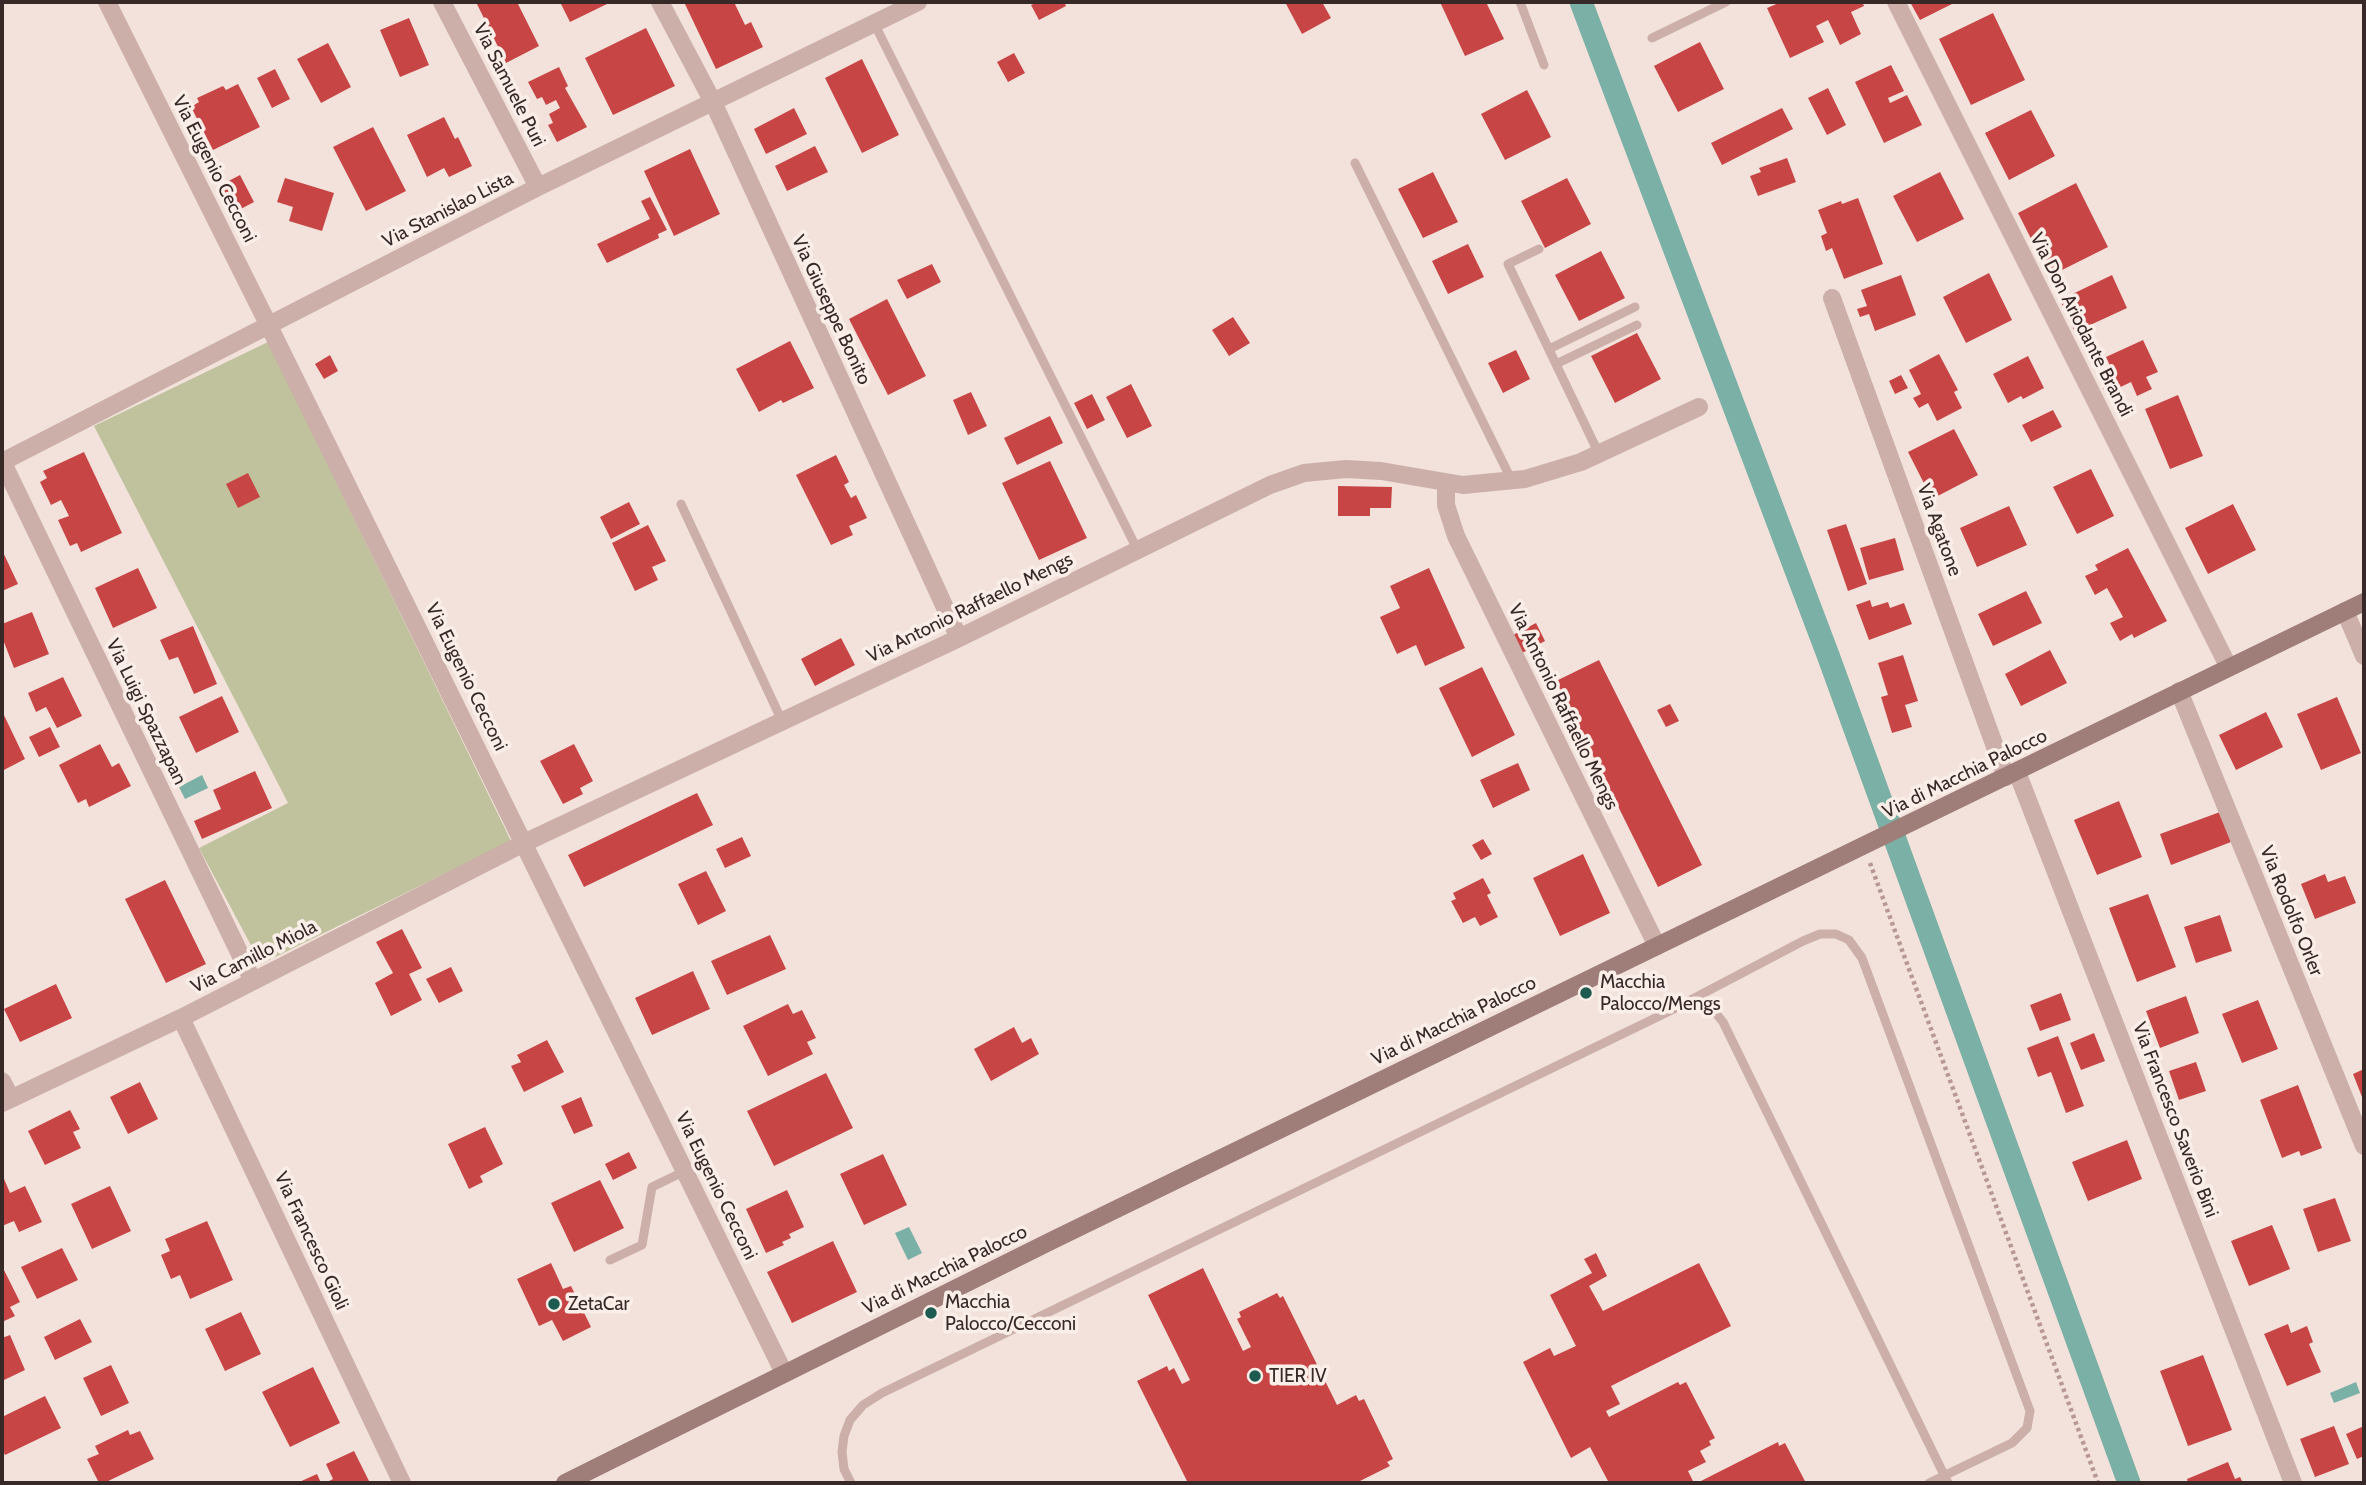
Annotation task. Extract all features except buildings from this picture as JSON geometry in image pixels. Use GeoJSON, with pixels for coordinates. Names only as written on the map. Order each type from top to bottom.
{"type":"FeatureCollection","features":[{"type":"Feature","properties":{"kind":"street","name":"Via Eugenio Cecconi"},"geometry":{"type":"LineString","coordinates":[[107,2],[270,326],[785,1373]]}},
{"type":"Feature","properties":{"kind":"street","name":"Via Samuele Puri"},"geometry":{"type":"LineString","coordinates":[[442,2],[538,187]]}},
{"type":"Feature","properties":{"kind":"street","name":"Via Giuseppe Bonito"},"geometry":{"type":"LineString","coordinates":[[660,2],[713,102],[959,638]]}},
{"type":"Feature","properties":{"kind":"street","name":"Via Stanislao Lista"},"geometry":{"type":"LineString","coordinates":[[2,461],[538,187],[918,2]]}},
{"type":"Feature","properties":{"kind":"street","name":"Via Don Ariodante Brandi"},"geometry":{"type":"LineString","coordinates":[[1896,2],[2228,666]]}},
{"type":"Feature","properties":{"kind":"street","name":"Via Agatone"},"geometry":{"type":"LineString","coordinates":[[1832,298],[2012,775]]}},
{"type":"Feature","properties":{"kind":"street","name":"Via Antonio Raffaello Mengs"},"geometry":{"type":"LineString","coordinates":[[524,843],[959,638],[1270,485],[1304,473],[1336,469],[1367,469],[1446,483],[1482,485],[1512,481],[1559,470],[1699,407]]}},
{"type":"Feature","properties":{"kind":"street","name":"Via Luigi Spazzapan"},"geometry":{"type":"LineString","coordinates":[[2,461],[253,981]]}},
{"type":"Feature","properties":{"kind":"street","name":"Via Antonio Raffaello Mengs"},"geometry":{"type":"LineString","coordinates":[[1446,483],[1446,505],[1456,536],[1657,946]]}},
{"type":"Feature","properties":{"kind":"street","name":"Via di Macchia Palocco"},"geometry":{"type":"LineString","coordinates":[[565,1483],[2364,601]]}},
{"type":"Feature","properties":{"kind":"street"},"geometry":{"type":"LineString","coordinates":[[2345,611],[2364,656]]}},
{"type":"Feature","properties":{"kind":"street","name":"Via Rodolfo Orler"},"geometry":{"type":"LineString","coordinates":[[2179,691],[2364,1146]]}},
{"type":"Feature","properties":{"kind":"street","name":"Via Francesco Saverio Bini"},"geometry":{"type":"LineString","coordinates":[[2012,775],[2293,1483]]}},
{"type":"Feature","properties":{"kind":"street","name":"Via Camillo Miola"},"geometry":{"type":"LineString","coordinates":[[6,1100],[181,1018],[524,843]]}},
{"type":"Feature","properties":{"kind":"street","name":"Via Francesco Gioli"},"geometry":{"type":"LineString","coordinates":[[181,1018],[402,1483]]}},
{"type":"Feature","properties":{"kind":"street"},"geometry":{"type":"LineString","coordinates":[[2,1081],[6,1100]]}},
{"type":"Feature","properties":{"kind":"lane"},"geometry":{"type":"LineString","coordinates":[[1520,2],[1544,65]]}},
{"type":"Feature","properties":{"kind":"lane"},"geometry":{"type":"LineString","coordinates":[[1652,38],[1726,2]]}},
{"type":"Feature","properties":{"kind":"lane"},"geometry":{"type":"LineString","coordinates":[[874,23],[1137,549]]}},
{"type":"Feature","properties":{"kind":"lane"},"geometry":{"type":"LineString","coordinates":[[1355,163],[1512,481]]}},
{"type":"Feature","properties":{"kind":"lane"},"geometry":{"type":"LineString","coordinates":[[1539,249],[1508,264],[1599,454]]}},
{"type":"Feature","properties":{"kind":"lane"},"geometry":{"type":"LineString","coordinates":[[1549,349],[1635,307]]}},
{"type":"Feature","properties":{"kind":"lane"},"geometry":{"type":"LineString","coordinates":[[1556,363],[1637,324]]}},
{"type":"Feature","properties":{"kind":"lane"},"geometry":{"type":"LineString","coordinates":[[681,504],[782,721]]}},
{"type":"Feature","properties":{"kind":"lane"},"geometry":{"type":"LineString","coordinates":[[851,1483],[844,1469],[844,1436],[850,1420],[863,1405],[883,1393],[1678,1007],[1811,937],[1836,934],[1849,940],[1858,950],[2030,1411],[2027,1428],[2012,1443],[1946,1480],[1929,1483]]}},
{"type":"Feature","properties":{"kind":"lane"},"geometry":{"type":"LineString","coordinates":[[1678,1007],[1707,1008],[1714,1011],[1723,1022],[1946,1480]]}},
{"type":"Feature","properties":{"kind":"lane"},"geometry":{"type":"LineString","coordinates":[[610,1260],[642,1245],[652,1187],[685,1171]]}},
{"type":"Feature","properties":{"kind":"path"},"geometry":{"type":"LineString","coordinates":[[1867,844],[2098,1483]]}},
{"type":"Feature","properties":{"kind":"green space"},"geometry":{"type":"Polygon","coordinates":[[[268,342],[511,841],[261,964],[199,848],[288,803],[94,426],[268,342]]]}},
{"type":"Feature","properties":{"kind":"water"},"geometry":{"type":"Polygon","coordinates":[[[202,775],[208,788],[185,799],[179,787],[202,775]]]}},
{"type":"Feature","properties":{"kind":"water"},"geometry":{"type":"Polygon","coordinates":[[[909,1227],[922,1253],[908,1260],[895,1233],[909,1227]]]}},
{"type":"Feature","properties":{"kind":"water"},"geometry":{"type":"Polygon","coordinates":[[[2356,1382],[2360,1393],[2334,1403],[2330,1393],[2356,1382]]]}},
{"type":"Feature","properties":{"kind":"waterway"},"geometry":{"type":"LineString","coordinates":[[1581,2],[1828,655],[2129,1483]]}},
{"type":"Feature","properties":{"kind":"place","name":"Macchia Palocco/Mengs"},"geometry":{"type":"Point","coordinates":[1586,993]}},
{"type":"Feature","properties":{"kind":"place","name":"ZetaCar"},"geometry":{"type":"Point","coordinates":[554,1304]}},
{"type":"Feature","properties":{"kind":"place","name":"Macchia Palocco/Cecconi"},"geometry":{"type":"Point","coordinates":[931,1313]}},
{"type":"Feature","properties":{"kind":"place","name":"TIER IV"},"geometry":{"type":"Point","coordinates":[1255,1376]}}]}
